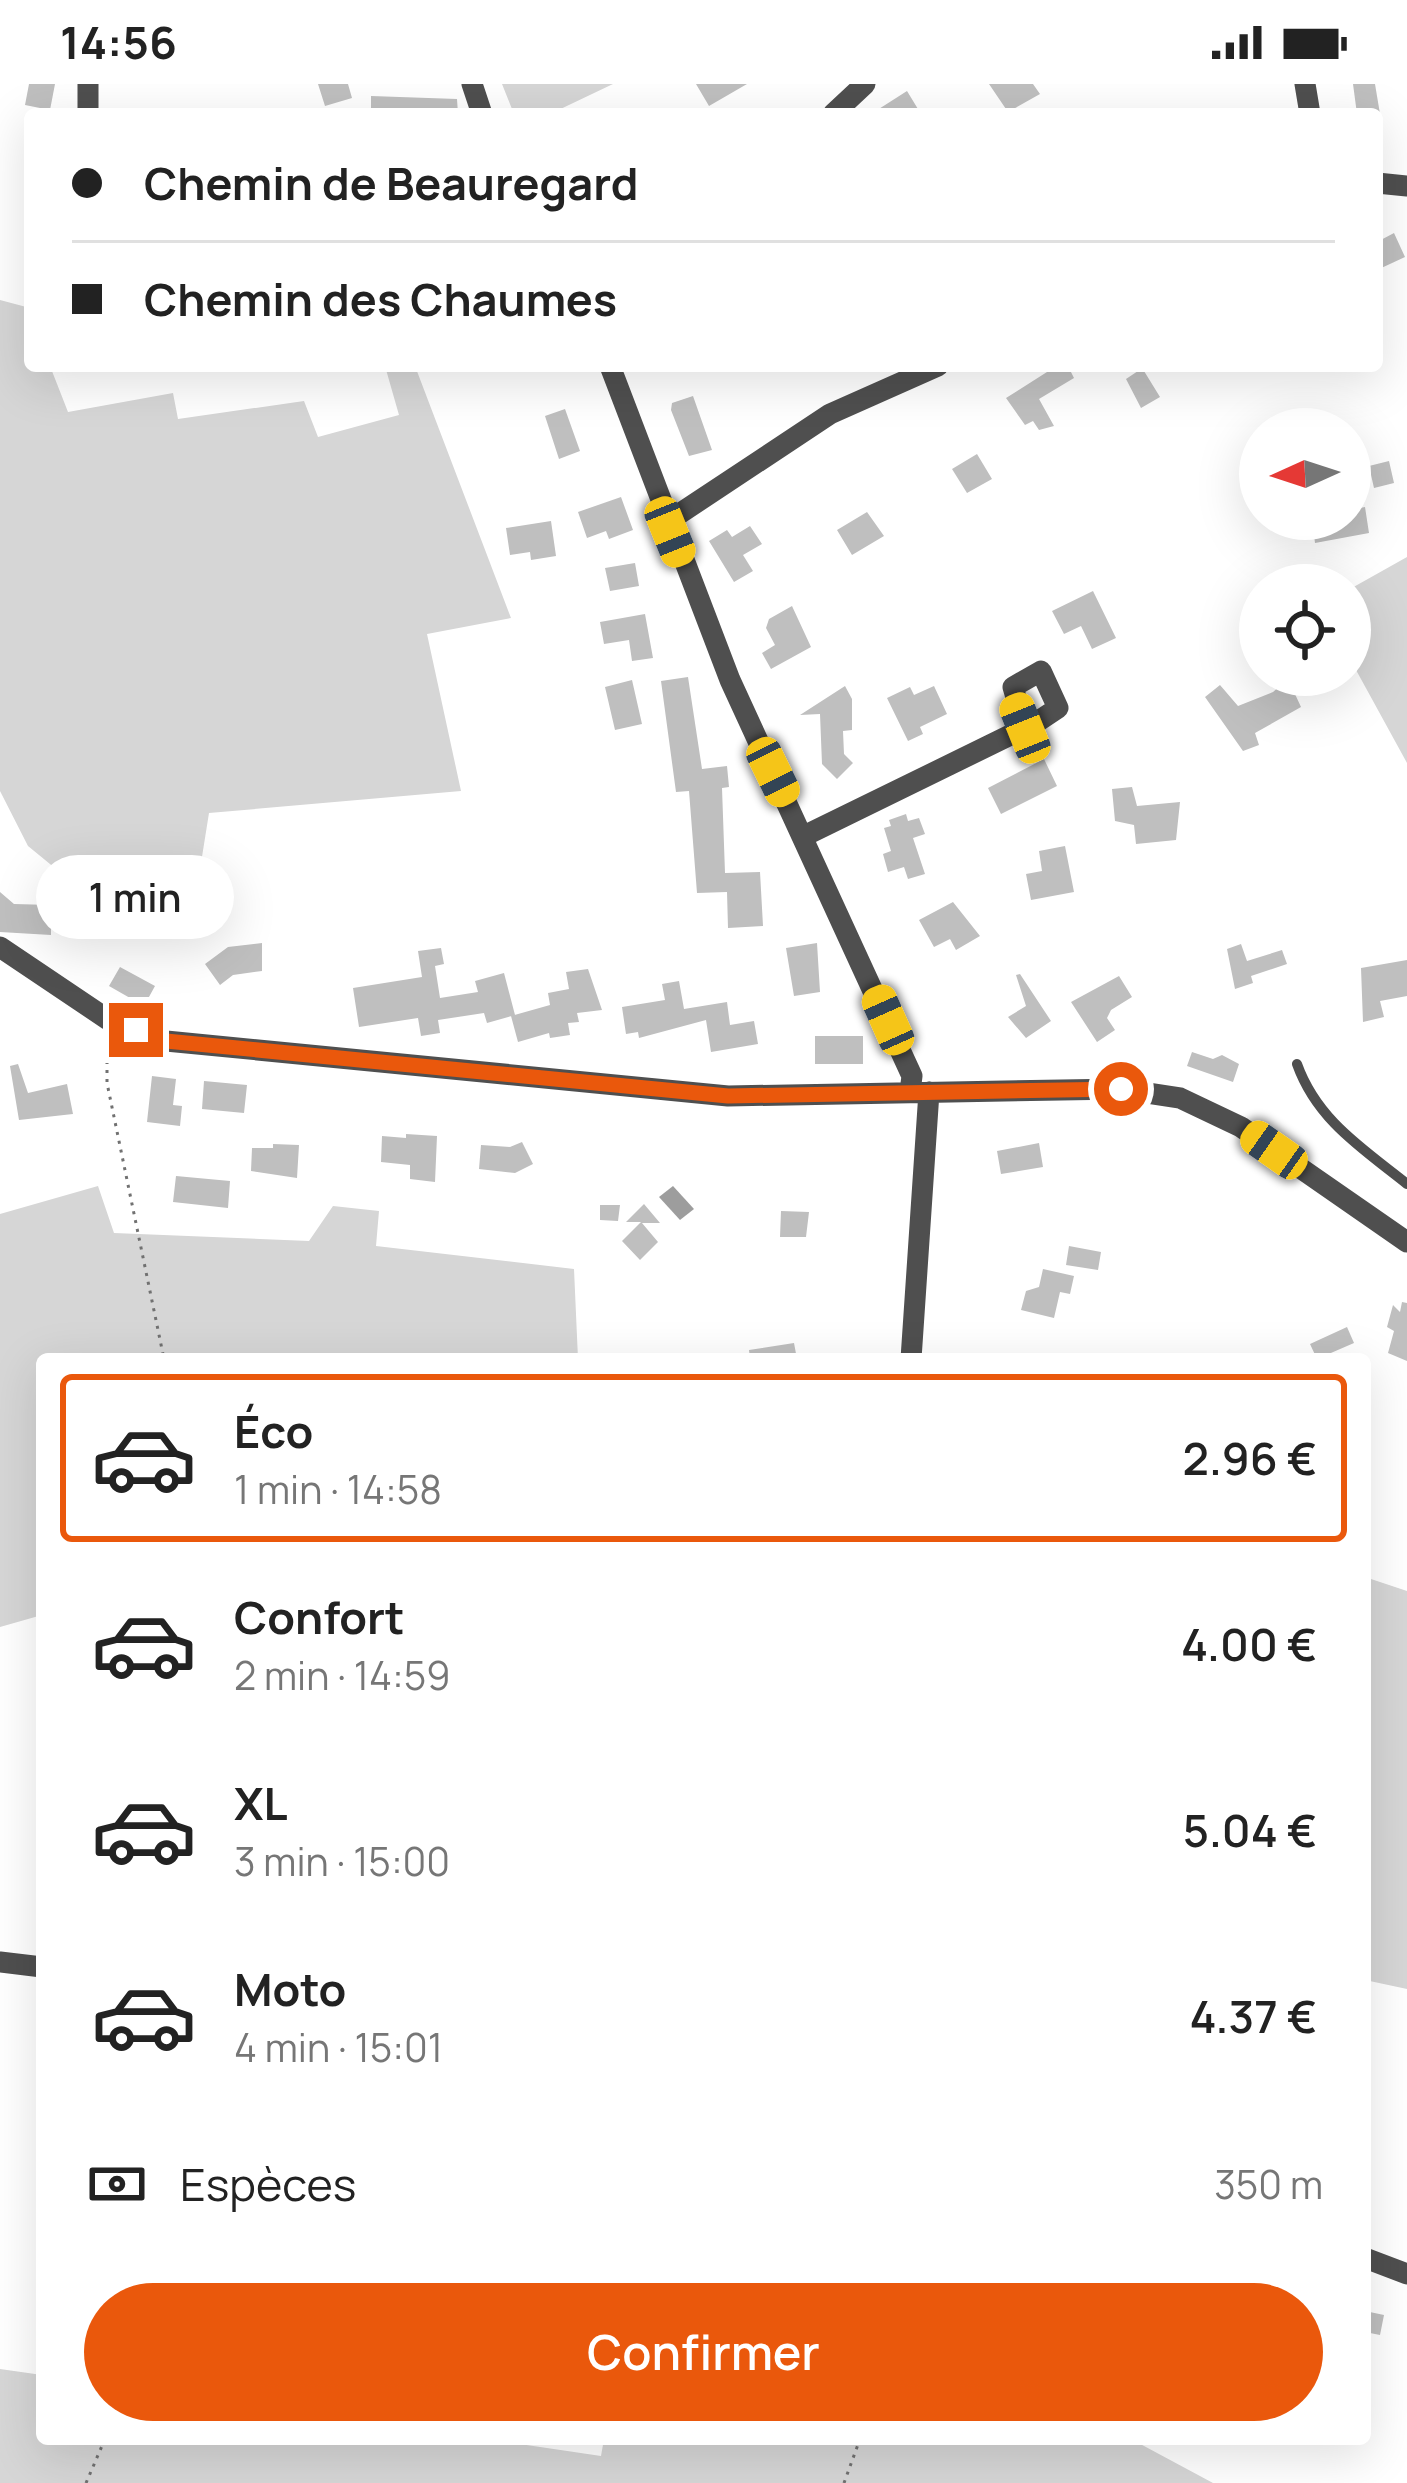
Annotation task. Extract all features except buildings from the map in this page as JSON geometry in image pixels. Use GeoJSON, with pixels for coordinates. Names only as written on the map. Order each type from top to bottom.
{"type":"FeatureCollection","features":[{"type":"Feature","properties":{"kind":"street"},"geometry":{"type":"LineString","coordinates":[[839,108],[865,84]]}},
{"type":"Feature","properties":{"kind":"street"},"geometry":{"type":"LineString","coordinates":[[612,372],[739,699],[920,1092],[911,1353]]}},
{"type":"Feature","properties":{"kind":"street"},"geometry":{"type":"LineString","coordinates":[[667,522],[830,414],[924,372]]}},
{"type":"Feature","properties":{"kind":"street"},"geometry":{"type":"LineString","coordinates":[[804,836],[1025,728]]}},
{"type":"Feature","properties":{"kind":"street"},"geometry":{"type":"LineString","coordinates":[[0,947],[107,1019],[166,1041],[728,1096],[1121,1089],[1180,1098],[1241,1127],[1407,1242]]}},
{"type":"Feature","properties":{"kind":"street"},"geometry":{"type":"LineString","coordinates":[[0,1962],[36,1966]]}},
{"type":"Feature","properties":{"kind":"street"},"geometry":{"type":"LineString","coordinates":[[1371,2260],[1407,2274]]}},
{"type":"Feature","properties":{"kind":"lane"},"geometry":{"type":"LineString","coordinates":[[1297,1064],[1309,1097],[1322,1115],[1407,1184]]}},
{"type":"Feature","properties":{"kind":"path"},"geometry":{"type":"LineString","coordinates":[[107,1019],[107,1083],[163,1353]]}},
{"type":"Feature","properties":{"kind":"path"},"geometry":{"type":"LineString","coordinates":[[86,2483],[102,2445]]}},
{"type":"Feature","properties":{"kind":"path"},"geometry":{"type":"LineString","coordinates":[[844,2483],[858,2445]]}},
{"type":"Feature","properties":{"kind":"shaded area"},"geometry":{"type":"Polygon","coordinates":[[[502,84],[613,84],[563,108],[512,108],[502,84]]]}},
{"type":"Feature","properties":{"kind":"shaded area"},"geometry":{"type":"Polygon","coordinates":[[[0,300],[24,306],[24,372],[52,372],[68,412],[173,393],[178,419],[304,401],[318,437],[399,415],[387,372],[417,372],[511,618],[427,634],[461,791],[209,813],[201,863],[94,900],[28,846],[0,791],[0,300]]]}},
{"type":"Feature","properties":{"kind":"shaded area"},"geometry":{"type":"Polygon","coordinates":[[[1407,557],[1407,763],[1370,696],[1371,577],[1407,557]]]}},
{"type":"Feature","properties":{"kind":"shaded area"},"geometry":{"type":"Polygon","coordinates":[[[98,1186],[114,1233],[309,1241],[333,1206],[379,1211],[376,1246],[574,1269],[578,1353],[36,1353],[36,1617],[0,1627],[0,1214],[98,1186]]]}},
{"type":"Feature","properties":{"kind":"shaded area"},"geometry":{"type":"Polygon","coordinates":[[[673,1186],[694,1209],[680,1220],[659,1197],[673,1186]]]}},
{"type":"Feature","properties":{"kind":"shaded area"},"geometry":{"type":"Polygon","coordinates":[[[1371,1579],[1407,1591],[1407,1989],[1371,1981],[1371,1579]]]}},
{"type":"Feature","properties":{"kind":"shaded area"},"geometry":{"type":"Polygon","coordinates":[[[0,2369],[36,2374],[36,2445],[526,2445],[601,2456],[603,2445],[1142,2445],[1213,2483],[0,2483],[0,2369]]]}},
{"type":"Feature","properties":{"kind":"route"},"geometry":{"type":"LineString","coordinates":[[136,1030],[166,1041],[728,1096],[1121,1089]]}}]}
